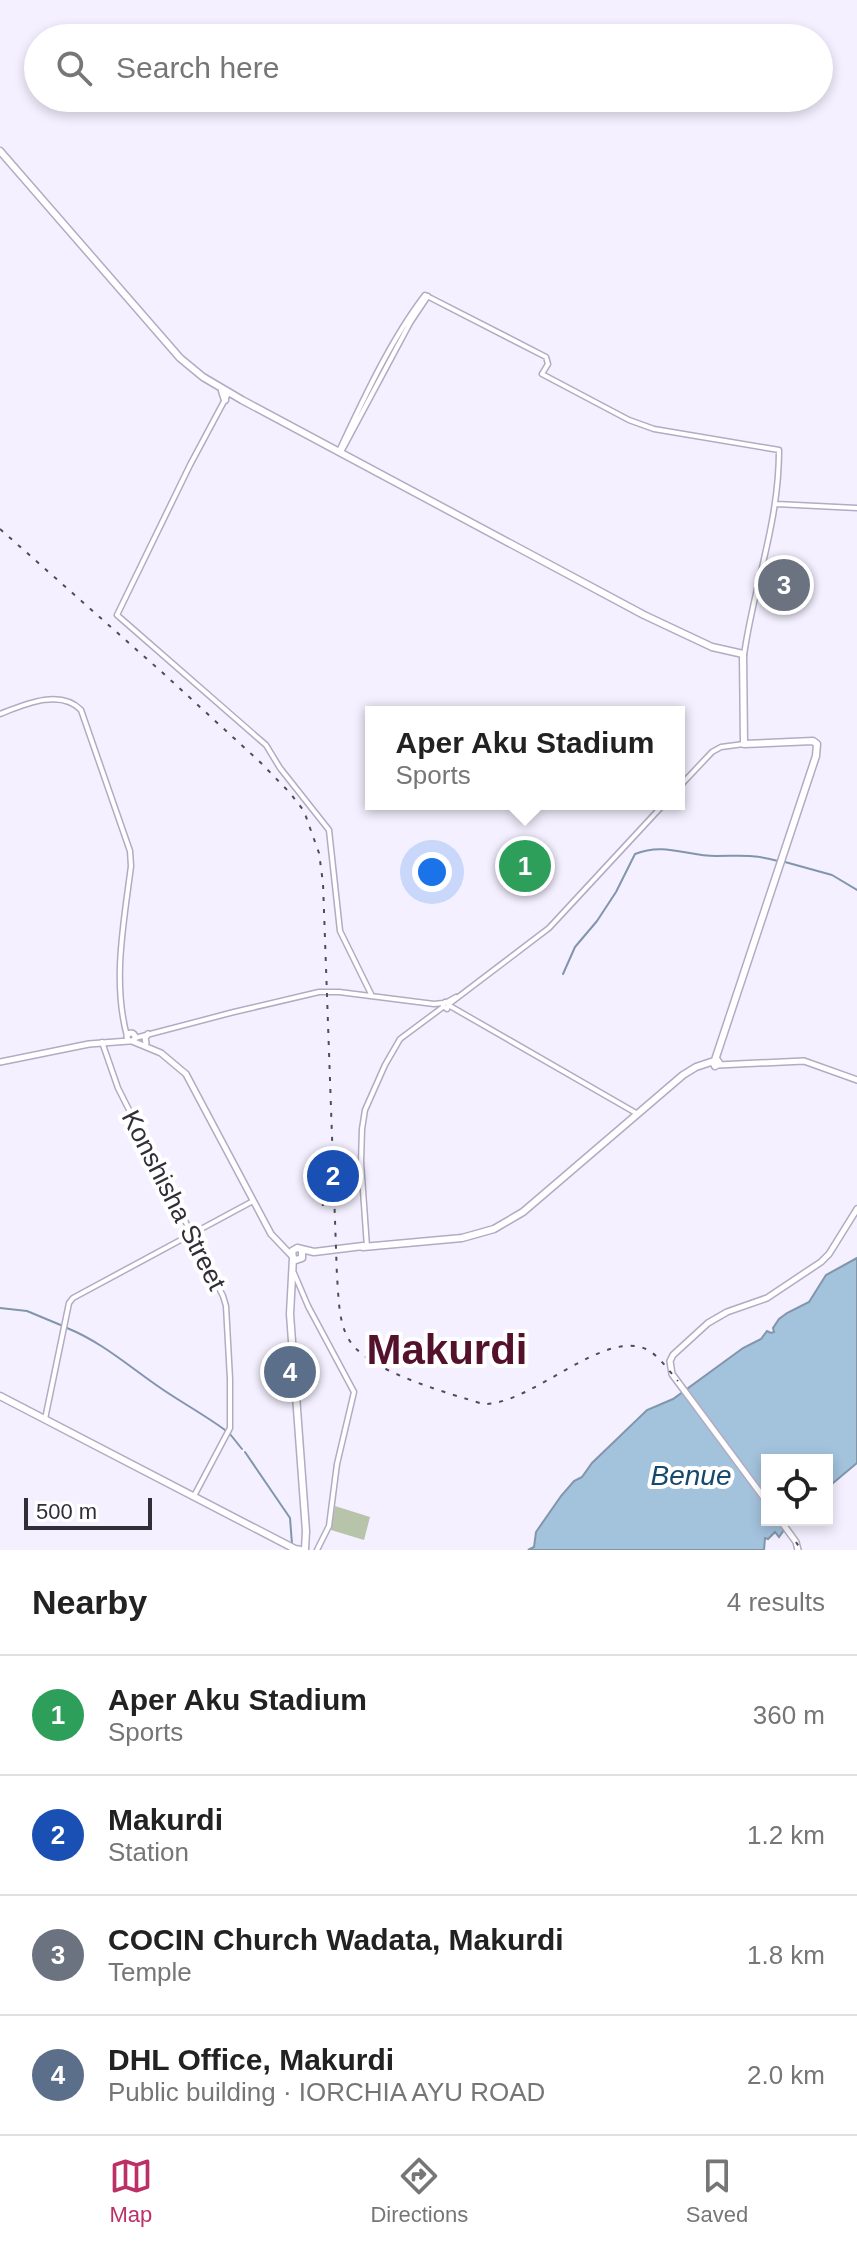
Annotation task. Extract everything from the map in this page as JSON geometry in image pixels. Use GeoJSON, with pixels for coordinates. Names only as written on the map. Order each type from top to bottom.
{"type":"FeatureCollection","features":[{"type":"Feature","properties":{"kind":"main road"},"geometry":{"type":"LineString","coordinates":[[0,153],[172,353],[197,375],[226,394],[341,451],[654,623],[713,650],[744,656],[744,741],[815,739],[820,744],[716,1062]]}},
{"type":"Feature","properties":{"kind":"main road"},"geometry":{"type":"LineString","coordinates":[[146,1043],[147,1034]]}},
{"type":"Feature","properties":{"kind":"main road"},"geometry":{"type":"LineString","coordinates":[[0,1061],[82,1043],[131,1037],[166,1053],[190,1075],[271,1234],[296,1259]]}},
{"type":"Feature","properties":{"kind":"main road"},"geometry":{"type":"LineString","coordinates":[[0,1061],[131,1037],[161,1053],[186,1074],[276,1238],[296,1259]]}},
{"type":"Feature","properties":{"kind":"main road"},"geometry":{"type":"LineString","coordinates":[[296,1259],[314,1252],[468,1237],[494,1229],[523,1212],[683,1075],[701,1065],[716,1062],[804,1061],[857,1080]]}},
{"type":"Feature","properties":{"kind":"main road"},"geometry":{"type":"LineString","coordinates":[[761,1494],[672,1374],[670,1361],[676,1351],[717,1317],[767,1298],[821,1262],[857,1209]]}},
{"type":"Feature","properties":{"kind":"main road"},"geometry":{"type":"LineString","coordinates":[[0,1396],[303,1550],[306,1534],[290,1314],[296,1259]]}},
{"type":"Feature","properties":{"kind":"main road"},"geometry":{"type":"LineString","coordinates":[[784,1526],[798,1550]]}},
{"type":"Feature","properties":{"kind":"street"},"geometry":{"type":"LineString","coordinates":[[341,451],[426,296],[546,357],[548,364],[542,374],[629,420],[654,429],[779,450],[776,507],[744,656]]}},
{"type":"Feature","properties":{"kind":"street"},"geometry":{"type":"LineString","coordinates":[[226,394],[117,615],[266,745],[280,768],[325,823],[331,840],[340,931],[372,996]]}},
{"type":"Feature","properties":{"kind":"street"},"geometry":{"type":"LineString","coordinates":[[776,507],[857,508]]}},
{"type":"Feature","properties":{"kind":"street"},"geometry":{"type":"LineString","coordinates":[[0,714],[46,700],[74,704],[81,710],[130,851],[119,969],[124,1025],[131,1037],[314,993],[339,992],[433,1004],[463,1014],[638,1114]]}},
{"type":"Feature","properties":{"kind":"street"},"geometry":{"type":"LineString","coordinates":[[685,780],[717,749],[744,741]]}},
{"type":"Feature","properties":{"kind":"street"},"geometry":{"type":"LineString","coordinates":[[362,1164],[367,1110],[393,1055],[405,1038],[545,932],[657,810]]}},
{"type":"Feature","properties":{"kind":"street"},"geometry":{"type":"LineString","coordinates":[[433,1004],[434,1013]]}},
{"type":"Feature","properties":{"kind":"street"},"geometry":{"type":"LineString","coordinates":[[367,1246],[362,1164],[364,1113],[400,1039],[446,1006]]}},
{"type":"Feature","properties":{"kind":"street","name":"Konshisha Street"},"geometry":{"type":"LineString","coordinates":[[102,1042],[118,1088],[193,1233],[226,1306],[230,1431],[194,1496]]}},
{"type":"Feature","properties":{"kind":"street"},"geometry":{"type":"LineString","coordinates":[[45,1419],[70,1300],[254,1200]]}},
{"type":"Feature","properties":{"kind":"street"},"geometry":{"type":"LineString","coordinates":[[296,1259],[308,1306],[354,1392],[337,1464],[330,1523],[317,1550]]}},
{"type":"Feature","properties":{"kind":"green space"},"geometry":{"type":"Polygon","coordinates":[[[511,847],[546,852],[551,866],[548,877],[532,886],[521,886],[503,878],[499,861],[511,847]]]}},
{"type":"Feature","properties":{"kind":"green space"},"geometry":{"type":"Polygon","coordinates":[[[335,1506],[370,1517],[364,1540],[331,1530],[335,1506]]]}},
{"type":"Feature","properties":{"kind":"water","name":"Benue"},"geometry":{"type":"Polygon","coordinates":[[[857,1258],[857,1463],[833,1483],[833,1454],[761,1454],[761,1526],[787,1526],[779,1537],[775,1532],[768,1539],[765,1538],[764,1550],[528,1550],[534,1547],[536,1532],[561,1496],[647,1410],[673,1399],[743,1348],[761,1339],[767,1331],[774,1332],[779,1319],[809,1302],[826,1275],[857,1258]]]}},
{"type":"Feature","properties":{"kind":"waterway"},"geometry":{"type":"LineString","coordinates":[[563,974],[575,947],[616,892],[635,854],[666,849],[705,855],[754,856],[778,861]]}},
{"type":"Feature","properties":{"kind":"waterway"},"geometry":{"type":"LineString","coordinates":[[785,862],[832,875],[857,890]]}},
{"type":"Feature","properties":{"kind":"waterway"},"geometry":{"type":"LineString","coordinates":[[0,1308],[27,1311],[63,1326]]}},
{"type":"Feature","properties":{"kind":"waterway"},"geometry":{"type":"LineString","coordinates":[[67,1328],[101,1346],[225,1430]]}},
{"type":"Feature","properties":{"kind":"waterway"},"geometry":{"type":"LineString","coordinates":[[230,1434],[242,1449]]}},
{"type":"Feature","properties":{"kind":"waterway"},"geometry":{"type":"LineString","coordinates":[[245,1452],[290,1518],[292,1544]]}},
{"type":"Feature","properties":{"kind":"railway"},"geometry":{"type":"LineString","coordinates":[[0,529],[260,762],[304,811],[319,853],[323,883],[337,1277],[342,1321],[352,1344],[394,1373],[483,1404],[524,1393],[590,1357],[630,1346],[648,1350],[678,1381]]}},
{"type":"Feature","properties":{"kind":"railway"},"geometry":{"type":"LineString","coordinates":[[322,1190],[323,1209]]}},
{"type":"Feature","properties":{"kind":"railway"},"geometry":{"type":"LineString","coordinates":[[796,1542],[801,1550]]}},
{"type":"Feature","properties":{"kind":"place","name":"COCIN Church Wadata, Makurdi"},"geometry":{"type":"Point","coordinates":[784,585]}},
{"type":"Feature","properties":{"kind":"place","name":"Aper Aku Stadium"},"geometry":{"type":"Point","coordinates":[525,866]}},
{"type":"Feature","properties":{"kind":"place","name":"Makurdi"},"geometry":{"type":"Point","coordinates":[333,1176]}},
{"type":"Feature","properties":{"kind":"place","name":"DHL Office, Makurdi"},"geometry":{"type":"Point","coordinates":[290,1372]}},
{"type":"Feature","properties":{"kind":"district","name":"Makurdi"},"geometry":{"type":"Point","coordinates":[447,1349]}}]}
